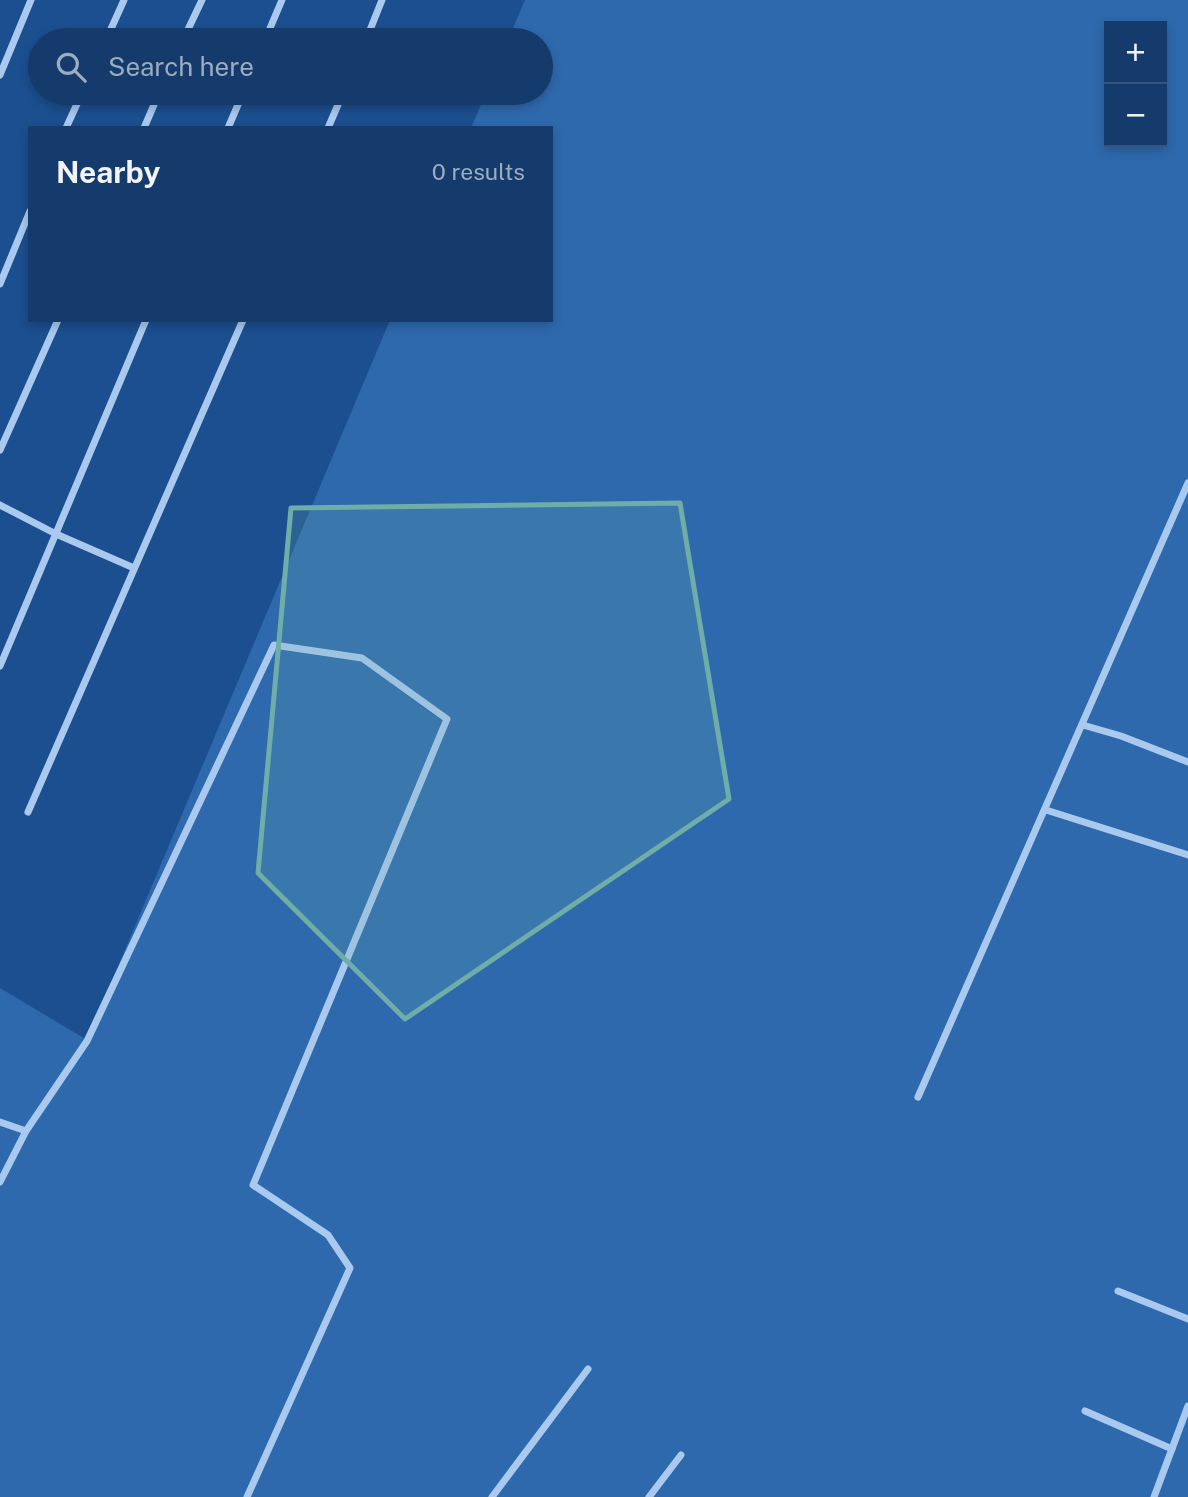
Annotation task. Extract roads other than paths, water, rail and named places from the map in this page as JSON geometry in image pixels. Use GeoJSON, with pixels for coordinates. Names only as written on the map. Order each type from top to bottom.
{"type":"FeatureCollection","features":[{"type":"Feature","properties":{"kind":"street"},"geometry":{"type":"LineString","coordinates":[[0,75],[31,0]]}},
{"type":"Feature","properties":{"kind":"street"},"geometry":{"type":"LineString","coordinates":[[111,28],[124,0]]}},
{"type":"Feature","properties":{"kind":"street"},"geometry":{"type":"LineString","coordinates":[[189,28],[202,0]]}},
{"type":"Feature","properties":{"kind":"street"},"geometry":{"type":"LineString","coordinates":[[270,28],[282,0]]}},
{"type":"Feature","properties":{"kind":"street"},"geometry":{"type":"LineString","coordinates":[[371,28],[382,0]]}},
{"type":"Feature","properties":{"kind":"street"},"geometry":{"type":"LineString","coordinates":[[67,126],[77,105]]}},
{"type":"Feature","properties":{"kind":"street"},"geometry":{"type":"LineString","coordinates":[[145,126],[154,105]]}},
{"type":"Feature","properties":{"kind":"street"},"geometry":{"type":"LineString","coordinates":[[229,126],[238,105]]}},
{"type":"Feature","properties":{"kind":"street"},"geometry":{"type":"LineString","coordinates":[[329,126],[338,105]]}},
{"type":"Feature","properties":{"kind":"street"},"geometry":{"type":"LineString","coordinates":[[0,284],[28,216]]}},
{"type":"Feature","properties":{"kind":"street"},"geometry":{"type":"LineString","coordinates":[[0,450],[57,322]]}},
{"type":"Feature","properties":{"kind":"street"},"geometry":{"type":"LineString","coordinates":[[0,666],[145,322]]}},
{"type":"Feature","properties":{"kind":"street"},"geometry":{"type":"LineString","coordinates":[[28,812],[242,322]]}},
{"type":"Feature","properties":{"kind":"street"},"geometry":{"type":"LineString","coordinates":[[918,1097],[1188,483]]}},
{"type":"Feature","properties":{"kind":"street"},"geometry":{"type":"LineString","coordinates":[[0,505],[56,534],[134,568]]}},
{"type":"Feature","properties":{"kind":"street"},"geometry":{"type":"LineString","coordinates":[[0,1182],[26,1131],[87,1041],[274,645],[362,657],[446,719],[253,1185],[328,1235],[350,1268],[247,1497]]}},
{"type":"Feature","properties":{"kind":"street"},"geometry":{"type":"LineString","coordinates":[[1083,725],[1121,736],[1188,762]]}},
{"type":"Feature","properties":{"kind":"street"},"geometry":{"type":"LineString","coordinates":[[1046,810],[1188,855]]}},
{"type":"Feature","properties":{"kind":"street"},"geometry":{"type":"LineString","coordinates":[[0,1122],[26,1131]]}},
{"type":"Feature","properties":{"kind":"street"},"geometry":{"type":"LineString","coordinates":[[1118,1291],[1188,1320]]}},
{"type":"Feature","properties":{"kind":"street"},"geometry":{"type":"LineString","coordinates":[[492,1497],[588,1369]]}},
{"type":"Feature","properties":{"kind":"street"},"geometry":{"type":"LineString","coordinates":[[1153,1497],[1188,1406]]}},
{"type":"Feature","properties":{"kind":"street"},"geometry":{"type":"LineString","coordinates":[[1085,1411],[1172,1449]]}},
{"type":"Feature","properties":{"kind":"street"},"geometry":{"type":"LineString","coordinates":[[649,1497],[681,1455]]}}]}
